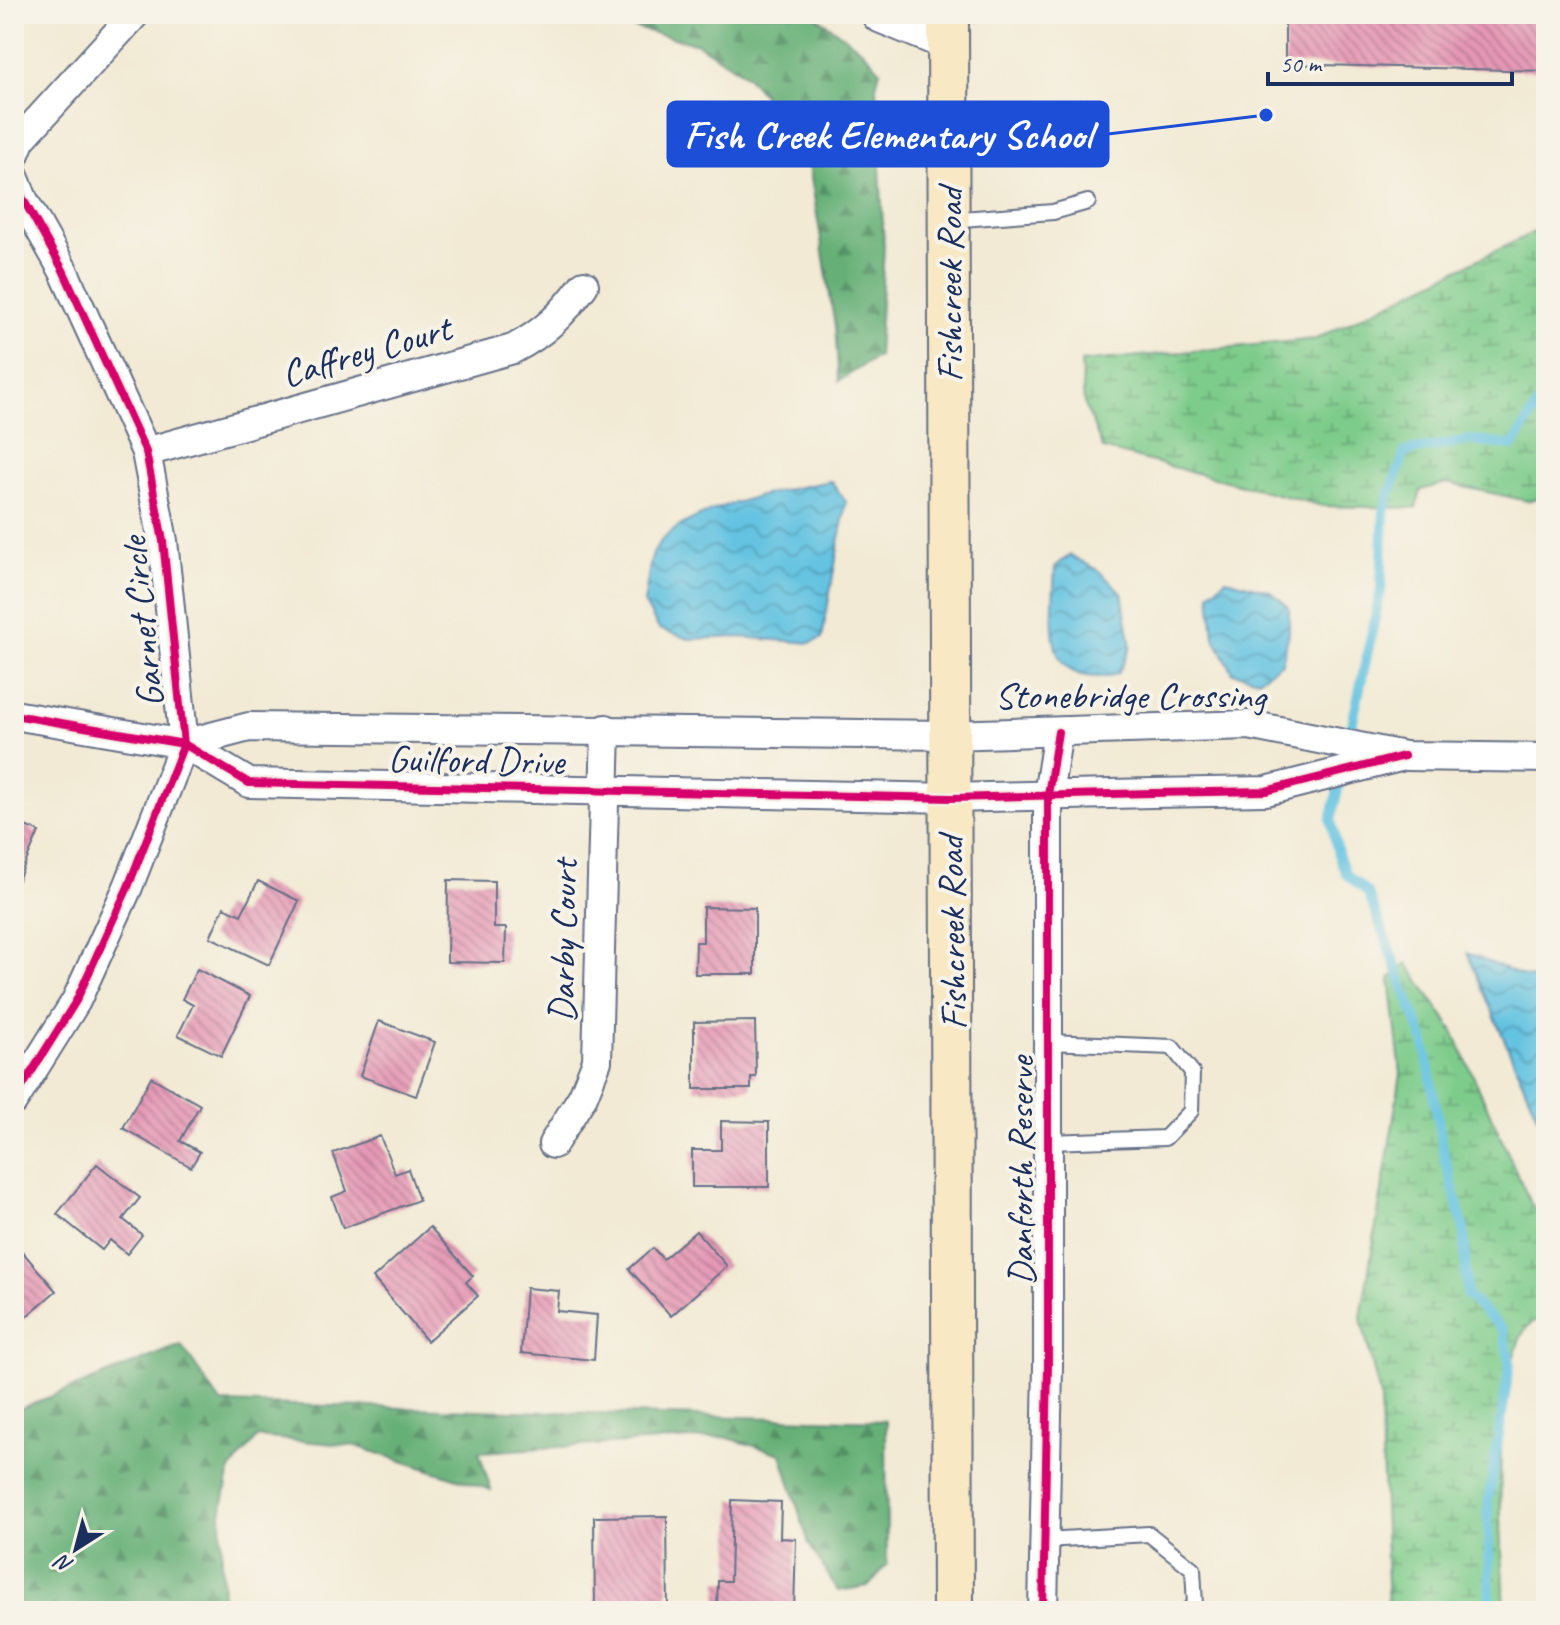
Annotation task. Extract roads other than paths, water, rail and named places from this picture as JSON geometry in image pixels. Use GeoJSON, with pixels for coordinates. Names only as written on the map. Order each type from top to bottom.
{"type":"FeatureCollection","features":[{"type":"Feature","properties":{"kind":"main road","name":"Fishcreek Road"},"geometry":{"type":"LineString","coordinates":[[948,28],[953,1611]]}},
{"type":"Feature","properties":{"kind":"street"},"geometry":{"type":"LineString","coordinates":[[18,148],[135,14]]}},
{"type":"Feature","properties":{"kind":"street"},"geometry":{"type":"LineString","coordinates":[[880,14],[948,28]]}},
{"type":"Feature","properties":{"kind":"street","name":"Garnet Circle"},"geometry":{"type":"LineString","coordinates":[[14,176],[63,270],[146,452],[163,541],[184,744],[128,887],[76,1001],[14,1100]]}},
{"type":"Feature","properties":{"kind":"street","name":"Caffrey Court"},"geometry":{"type":"LineString","coordinates":[[146,452],[513,349],[541,334],[565,312],[584,285]]}},
{"type":"Feature","properties":{"kind":"street","name":"Guilford Drive"},"geometry":{"type":"LineString","coordinates":[[14,715],[184,744],[249,783],[951,798]]}},
{"type":"Feature","properties":{"kind":"street","name":"Stonebridge Crossing"},"geometry":{"type":"LineString","coordinates":[[950,735],[1249,725],[1327,741],[1367,758]]}},
{"type":"Feature","properties":{"kind":"street","name":"Guilford Drive"},"geometry":{"type":"LineString","coordinates":[[184,744],[249,727],[950,735]]}},
{"type":"Feature","properties":{"kind":"street","name":"Darby Court"},"geometry":{"type":"LineString","coordinates":[[553,1144],[583,1096],[597,1061],[606,729]]}},
{"type":"Feature","properties":{"kind":"street","name":"Danforth Reserve"},"geometry":{"type":"LineString","coordinates":[[1043,1611],[1048,795],[1058,732]]}},
{"type":"Feature","properties":{"kind":"street","name":"Stonebridge Crossing"},"geometry":{"type":"LineString","coordinates":[[951,798],[1266,791],[1319,777],[1367,758],[1546,758]]}},
{"type":"Feature","properties":{"kind":"lane"},"geometry":{"type":"LineString","coordinates":[[949,220],[1053,212],[1088,202]]}},
{"type":"Feature","properties":{"kind":"lane"},"geometry":{"type":"LineString","coordinates":[[1048,1042],[1172,1047],[1192,1072],[1191,1111],[1165,1138],[1048,1142]]}},
{"type":"Feature","properties":{"kind":"lane"},"geometry":{"type":"LineString","coordinates":[[1044,1540],[1149,1534],[1193,1569],[1195,1605],[1186,1611]]}},
{"type":"Feature","properties":{"kind":"water"},"geometry":{"type":"Polygon","coordinates":[[[831,481],[846,502],[822,638],[811,643],[740,637],[689,639],[659,629],[644,603],[653,554],[664,538],[706,513],[788,489],[831,481]]]}},
{"type":"Feature","properties":{"kind":"water"},"geometry":{"type":"Polygon","coordinates":[[[1070,555],[1099,571],[1122,593],[1131,647],[1118,674],[1092,677],[1074,672],[1062,662],[1056,648],[1053,629],[1055,567],[1070,555]]]}},
{"type":"Feature","properties":{"kind":"water"},"geometry":{"type":"Polygon","coordinates":[[[1226,579],[1270,591],[1289,607],[1289,632],[1282,663],[1259,679],[1233,673],[1214,637],[1210,593],[1226,579]]]}},
{"type":"Feature","properties":{"kind":"water"},"geometry":{"type":"Polygon","coordinates":[[[1467,953],[1524,977],[1546,981],[1546,1136],[1467,953]]]}},
{"type":"Feature","properties":{"kind":"waterway"},"geometry":{"type":"LineString","coordinates":[[1348,744],[1381,590],[1384,510],[1405,452],[1470,440],[1513,446],[1538,404],[1546,400]]}},
{"type":"Feature","properties":{"kind":"waterway"},"geometry":{"type":"LineString","coordinates":[[1341,776],[1331,820],[1338,854],[1346,874],[1368,893],[1424,1040],[1444,1154],[1464,1229],[1467,1295],[1503,1330],[1510,1363],[1488,1503],[1490,1611]]}},
{"type":"Feature","properties":{"kind":"place","name":"Fish Creek Elementary School"},"geometry":{"type":"Point","coordinates":[1266,115]}}]}
